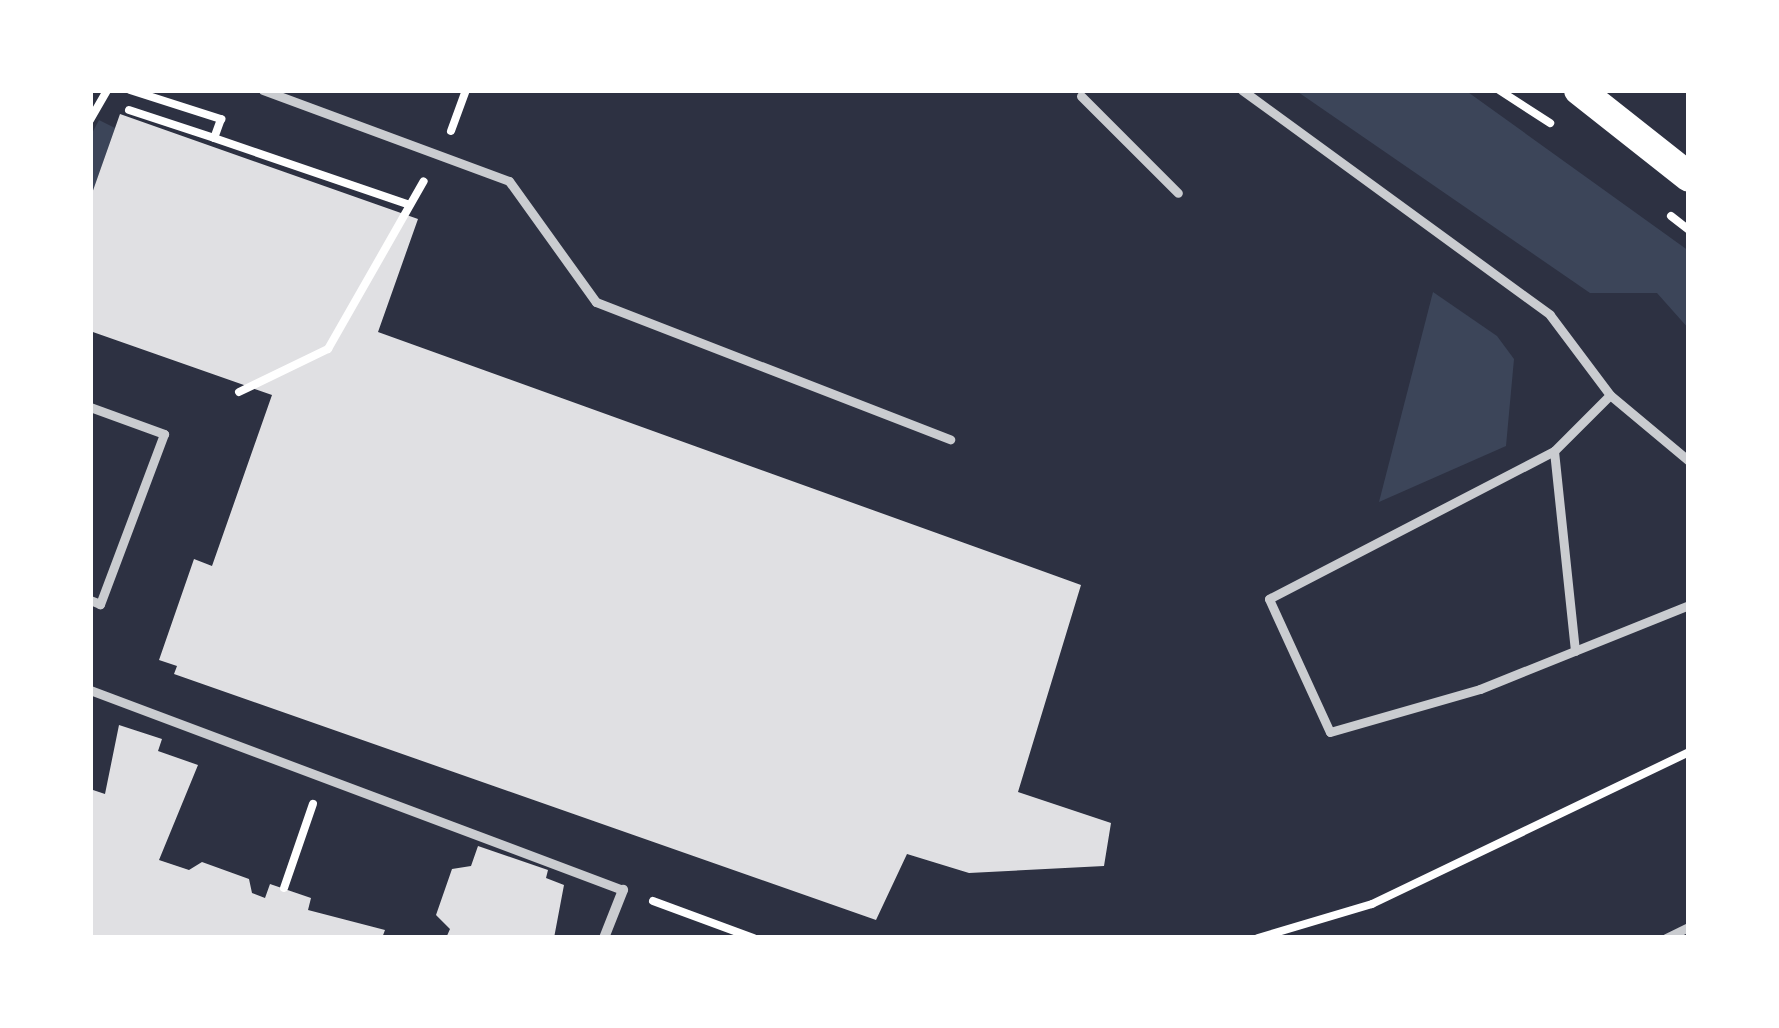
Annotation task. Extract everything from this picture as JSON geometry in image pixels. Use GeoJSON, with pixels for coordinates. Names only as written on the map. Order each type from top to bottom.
{"type":"FeatureCollection","features":[{"type":"Feature","properties":{"kind":"main road"},"geometry":{"type":"LineString","coordinates":[[1580,90],[1689,176]]}},
{"type":"Feature","properties":{"kind":"street"},"geometry":{"type":"LineString","coordinates":[[604,938],[623,890]]}},
{"type":"Feature","properties":{"kind":"lane"},"geometry":{"type":"LineString","coordinates":[[263,90],[509,181],[596,302],[950,439]]}},
{"type":"Feature","properties":{"kind":"lane"},"geometry":{"type":"LineString","coordinates":[[1242,90],[1550,315],[1610,395],[1689,461]]}},
{"type":"Feature","properties":{"kind":"lane"},"geometry":{"type":"LineString","coordinates":[[1082,96],[1178,193]]}},
{"type":"Feature","properties":{"kind":"lane"},"geometry":{"type":"LineString","coordinates":[[1610,395],[1554,451],[1269,599],[1330,732],[1480,689],[1689,605]]}},
{"type":"Feature","properties":{"kind":"lane"},"geometry":{"type":"LineString","coordinates":[[90,407],[164,434],[100,604],[90,600]]}},
{"type":"Feature","properties":{"kind":"lane"},"geometry":{"type":"LineString","coordinates":[[1554,451],[1575,651]]}},
{"type":"Feature","properties":{"kind":"lane"},"geometry":{"type":"LineString","coordinates":[[90,690],[623,890]]}},
{"type":"Feature","properties":{"kind":"lane"},"geometry":{"type":"LineString","coordinates":[[1666,938],[1689,927]]}},
{"type":"Feature","properties":{"kind":"path"},"geometry":{"type":"LineString","coordinates":[[90,120],[107,90]]}},
{"type":"Feature","properties":{"kind":"path"},"geometry":{"type":"LineString","coordinates":[[130,90],[221,119],[214,138]]}},
{"type":"Feature","properties":{"kind":"path"},"geometry":{"type":"LineString","coordinates":[[129,110],[407,204]]}},
{"type":"Feature","properties":{"kind":"path"},"geometry":{"type":"LineString","coordinates":[[239,392],[328,349],[407,204],[442,157]]}},
{"type":"Feature","properties":{"kind":"path"},"geometry":{"type":"LineString","coordinates":[[1258,938],[1372,904],[1689,752]]}},
{"type":"Feature","properties":{"kind":"path"},"geometry":{"type":"LineString","coordinates":[[284,888],[322,777]]}},
{"type":"Feature","properties":{"kind":"path"},"geometry":{"type":"LineString","coordinates":[[623,890],[753,938]]}},
{"type":"Feature","properties":{"kind":"shaded area"},"geometry":{"type":"Polygon","coordinates":[[[1295,90],[1465,90],[1689,251],[1689,329],[1657,293],[1590,293],[1295,90]]]}},
{"type":"Feature","properties":{"kind":"shaded area"},"geometry":{"type":"Polygon","coordinates":[[[99,120],[115,128],[90,199],[90,137],[99,120]]]}},
{"type":"Feature","properties":{"kind":"shaded area"},"geometry":{"type":"Polygon","coordinates":[[[1433,292],[1497,336],[1514,359],[1506,446],[1379,502],[1433,292]]]}},
{"type":"Feature","properties":{"kind":"building"},"geometry":{"type":"Polygon","coordinates":[[[120,114],[418,219],[378,332],[1081,585],[1018,792],[1111,823],[1104,866],[969,873],[907,854],[876,920],[174,674],[177,666],[159,660],[194,559],[212,566],[272,395],[90,331],[90,199],[120,114]]]}},
{"type":"Feature","properties":{"kind":"building"},"geometry":{"type":"Polygon","coordinates":[[[119,725],[162,739],[158,751],[198,765],[159,860],[189,870],[202,862],[249,879],[252,893],[265,898],[270,884],[311,898],[308,910],[385,930],[382,938],[90,938],[90,789],[105,794],[119,725]]]}},
{"type":"Feature","properties":{"kind":"building"},"geometry":{"type":"Polygon","coordinates":[[[478,846],[548,870],[546,878],[564,885],[554,938],[446,938],[450,929],[436,915],[452,869],[471,866],[478,846]]]}}]}
